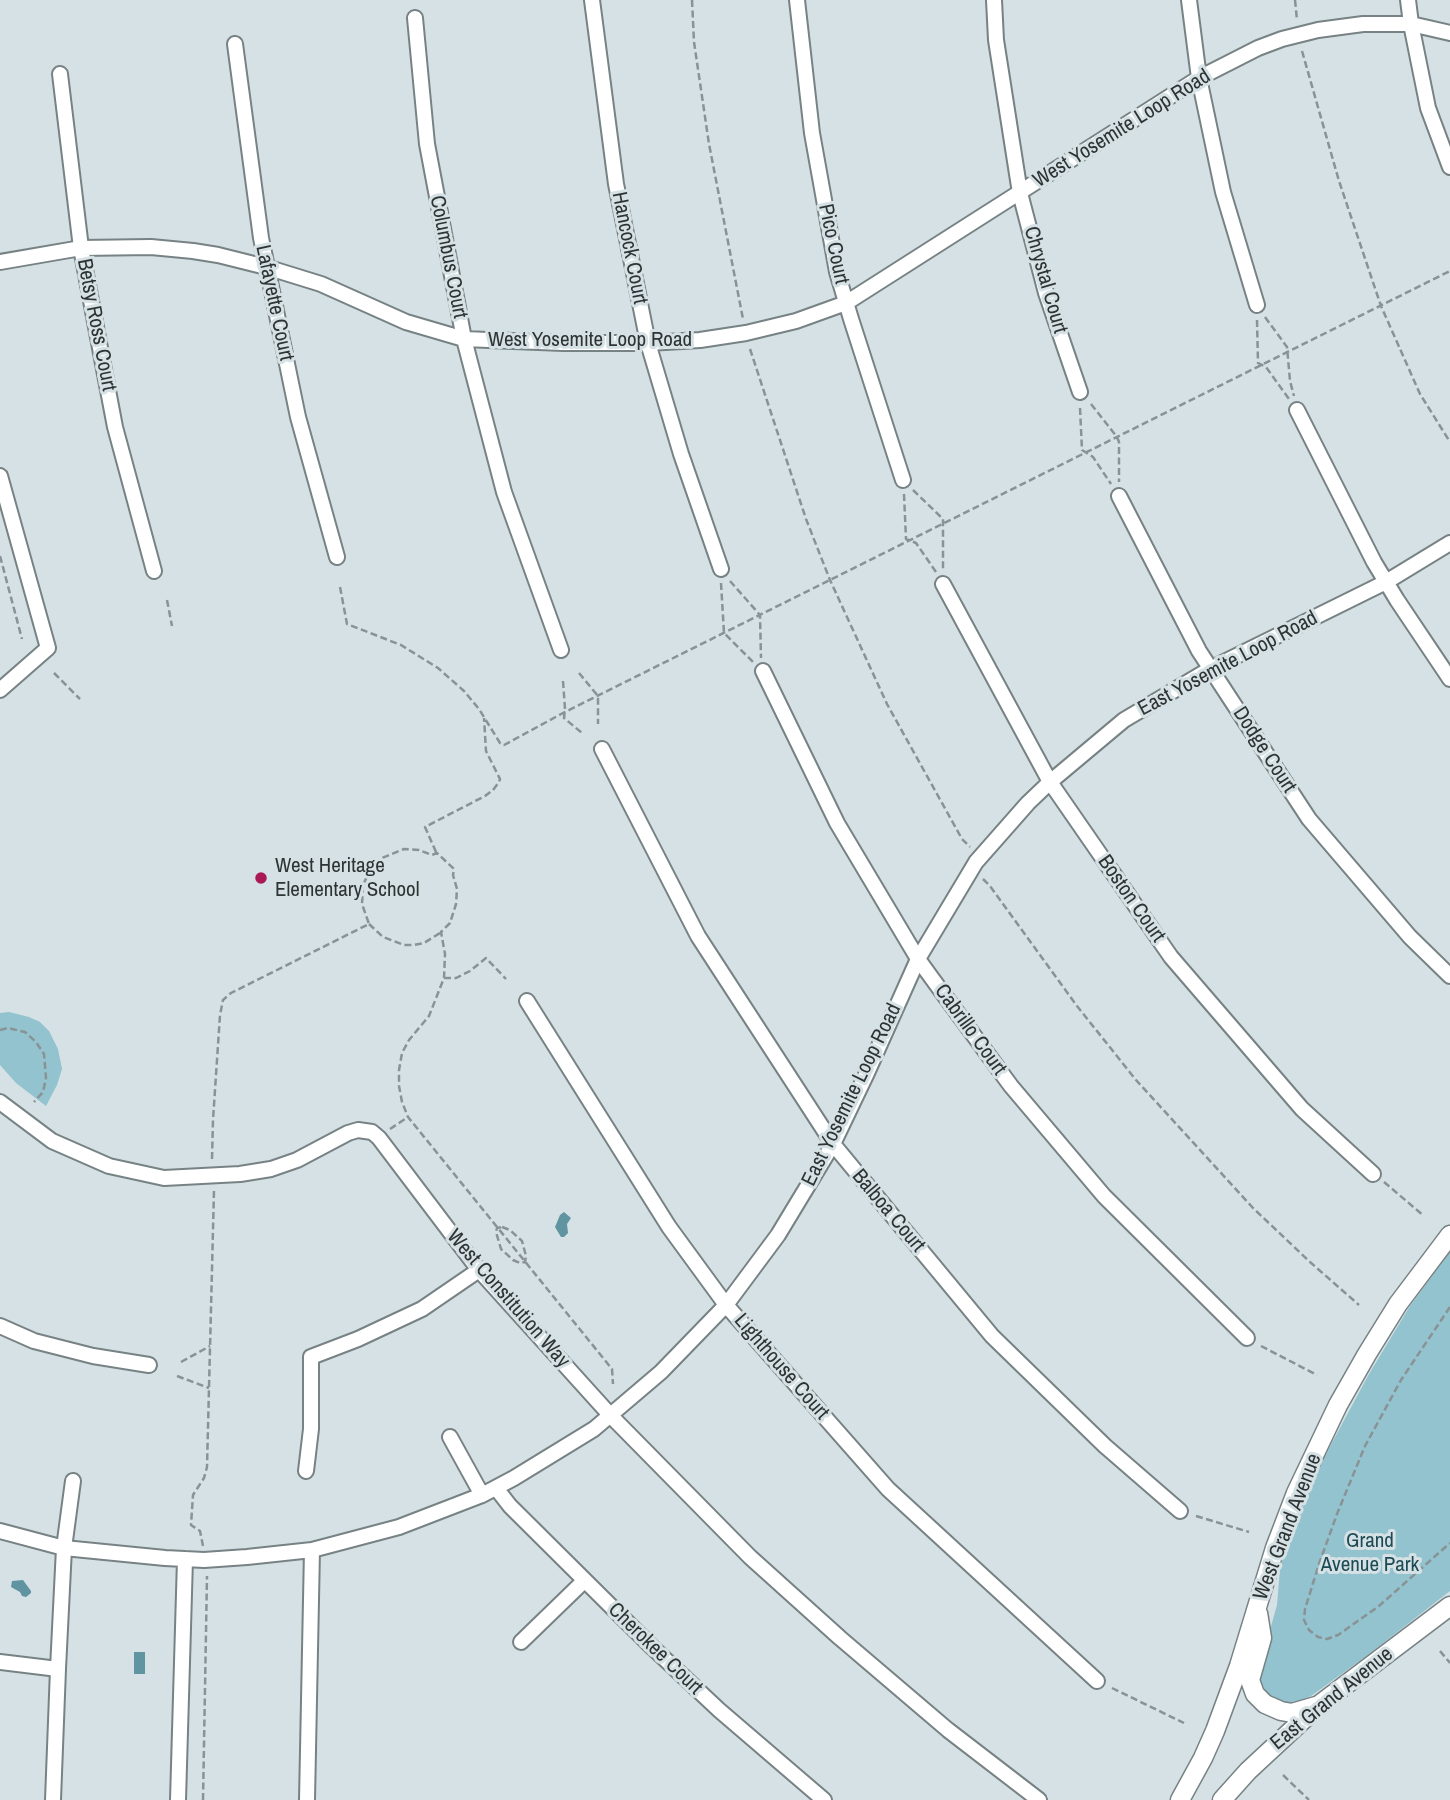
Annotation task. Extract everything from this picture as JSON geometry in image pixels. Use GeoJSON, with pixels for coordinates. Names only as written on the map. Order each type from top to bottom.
{"type":"FeatureCollection","features":[{"type":"Feature","properties":{"kind":"street","name":"Hancock Court"},"geometry":{"type":"LineString","coordinates":[[592,0],[616,184],[648,343],[681,454],[720,569]]}},
{"type":"Feature","properties":{"kind":"street","name":"Pico Court"},"geometry":{"type":"LineString","coordinates":[[797,0],[812,133],[837,272],[903,480]]}},
{"type":"Feature","properties":{"kind":"street","name":"Chrystal Court"},"geometry":{"type":"LineString","coordinates":[[994,0],[996,40],[1020,193],[1046,292],[1080,392]]}},
{"type":"Feature","properties":{"kind":"street"},"geometry":{"type":"LineString","coordinates":[[1189,0],[1199,78],[1223,192],[1257,305]]}},
{"type":"Feature","properties":{"kind":"street"},"geometry":{"type":"LineString","coordinates":[[1408,0],[1410,24],[1428,108],[1450,167]]}},
{"type":"Feature","properties":{"kind":"street","name":"Columbus Court"},"geometry":{"type":"LineString","coordinates":[[415,18],[427,144],[464,339],[503,492],[561,650]]}},
{"type":"Feature","properties":{"kind":"street","name":"West Yosemite Loop Road"},"geometry":{"type":"LineString","coordinates":[[0,262],[81,248],[151,247],[218,255],[321,284],[407,323],[464,339],[648,343],[700,340],[746,333],[796,321],[846,303],[1199,78],[1258,48],[1299,34],[1363,24],[1410,24],[1450,33]]}},
{"type":"Feature","properties":{"kind":"street","name":"Lafayette Court"},"geometry":{"type":"LineString","coordinates":[[235,44],[266,267],[298,417],[337,556]]}},
{"type":"Feature","properties":{"kind":"street","name":"Betsy Ross Court"},"geometry":{"type":"LineString","coordinates":[[61,74],[81,248],[115,426],[154,571]]}},
{"type":"Feature","properties":{"kind":"street"},"geometry":{"type":"LineString","coordinates":[[1297,410],[1386,582],[1450,679]]}},
{"type":"Feature","properties":{"kind":"street"},"geometry":{"type":"LineString","coordinates":[[0,476],[48,648],[0,690]]}},
{"type":"Feature","properties":{"kind":"street","name":"Dodge Court"},"geometry":{"type":"LineString","coordinates":[[1118,496],[1210,669],[1309,819],[1410,937],[1450,976]]}},
{"type":"Feature","properties":{"kind":"street","name":"East Yosemite Loop Road"},"geometry":{"type":"LineString","coordinates":[[0,1531],[64,1548],[185,1559],[247,1557],[312,1550],[399,1527],[482,1495],[553,1455],[611,1416],[661,1373],[726,1305],[778,1235],[832,1144],[918,959],[976,862],[1020,811],[1049,782],[1124,720],[1210,669],[1386,582],[1450,543]]}},
{"type":"Feature","properties":{"kind":"street","name":"Boston Court"},"geometry":{"type":"LineString","coordinates":[[943,584],[1049,782],[1171,957],[1302,1109],[1373,1174]]}},
{"type":"Feature","properties":{"kind":"street","name":"Cabrillo Court"},"geometry":{"type":"LineString","coordinates":[[762,671],[837,823],[918,959],[1011,1086],[1104,1196],[1247,1338]]}},
{"type":"Feature","properties":{"kind":"street","name":"Balboa Court"},"geometry":{"type":"LineString","coordinates":[[602,749],[698,936],[832,1144],[992,1336],[1105,1446],[1180,1511]]}},
{"type":"Feature","properties":{"kind":"street","name":"Lighthouse Court"},"geometry":{"type":"LineString","coordinates":[[527,1001],[669,1227],[726,1305],[888,1489],[1097,1681]]}},
{"type":"Feature","properties":{"kind":"street"},"geometry":{"type":"LineString","coordinates":[[0,1101],[52,1141],[109,1166],[164,1178],[240,1174],[271,1168],[297,1160],[358,1130],[372,1132],[379,1138]]}},
{"type":"Feature","properties":{"kind":"street","name":"West Constitution Way"},"geometry":{"type":"LineString","coordinates":[[379,1138],[479,1270],[611,1416],[750,1557],[948,1730],[1039,1800]]}},
{"type":"Feature","properties":{"kind":"street","name":"West Grand Avenue"},"geometry":{"type":"LineString","coordinates":[[1180,1800],[1215,1731],[1239,1666],[1275,1548],[1296,1493],[1338,1405],[1398,1304],[1450,1235]]}},
{"type":"Feature","properties":{"kind":"street"},"geometry":{"type":"LineString","coordinates":[[306,1471],[311,1429],[311,1357],[358,1339],[422,1309],[479,1270]]}},
{"type":"Feature","properties":{"kind":"street"},"geometry":{"type":"LineString","coordinates":[[0,1326],[34,1341],[93,1356],[149,1365]]}},
{"type":"Feature","properties":{"kind":"street"},"geometry":{"type":"LineString","coordinates":[[450,1437],[482,1495]]}},
{"type":"Feature","properties":{"kind":"street"},"geometry":{"type":"LineString","coordinates":[[53,1800],[64,1548],[73,1481]]}},
{"type":"Feature","properties":{"kind":"street","name":"Cherokee Court"},"geometry":{"type":"LineString","coordinates":[[496,1488],[510,1506],[584,1581],[719,1710],[824,1800]]}},
{"type":"Feature","properties":{"kind":"street"},"geometry":{"type":"LineString","coordinates":[[307,1800],[312,1550]]}},
{"type":"Feature","properties":{"kind":"street"},"geometry":{"type":"LineString","coordinates":[[178,1800],[185,1559]]}},
{"type":"Feature","properties":{"kind":"street"},"geometry":{"type":"LineString","coordinates":[[521,1642],[584,1581]]}},
{"type":"Feature","properties":{"kind":"street"},"geometry":{"type":"LineString","coordinates":[[1257,1606],[1262,1638],[1250,1680],[1255,1694],[1265,1704],[1292,1713],[1319,1705]]}},
{"type":"Feature","properties":{"kind":"street","name":"East Grand Avenue"},"geometry":{"type":"LineString","coordinates":[[1222,1800],[1248,1771],[1319,1705],[1450,1606]]}},
{"type":"Feature","properties":{"kind":"street"},"geometry":{"type":"LineString","coordinates":[[0,1662],[58,1669]]}},
{"type":"Feature","properties":{"kind":"path"},"geometry":{"type":"LineString","coordinates":[[692,0],[694,42],[709,144],[741,312]]}},
{"type":"Feature","properties":{"kind":"path"},"geometry":{"type":"LineString","coordinates":[[1295,0],[1296,10]]}},
{"type":"Feature","properties":{"kind":"path"},"geometry":{"type":"LineString","coordinates":[[1302,54],[1339,181],[1381,306],[1420,394],[1450,442]]}},
{"type":"Feature","properties":{"kind":"path"},"geometry":{"type":"LineString","coordinates":[[340,587],[347,624],[401,645],[452,678],[484,718],[499,743],[504,745],[563,713],[1450,271]]}},
{"type":"Feature","properties":{"kind":"path"},"geometry":{"type":"LineString","coordinates":[[1257,305],[1287,347],[1290,381],[1297,410]]}},
{"type":"Feature","properties":{"kind":"path"},"geometry":{"type":"LineString","coordinates":[[1257,305],[1258,362],[1266,368],[1297,410]]}},
{"type":"Feature","properties":{"kind":"path"},"geometry":{"type":"LineString","coordinates":[[751,353],[806,519],[830,580],[887,704],[962,839],[970,847]]}},
{"type":"Feature","properties":{"kind":"path"},"geometry":{"type":"LineString","coordinates":[[1080,392],[1119,442],[1118,496]]}},
{"type":"Feature","properties":{"kind":"path"},"geometry":{"type":"LineString","coordinates":[[1080,392],[1082,450],[1093,457],[1118,496]]}},
{"type":"Feature","properties":{"kind":"path"},"geometry":{"type":"LineString","coordinates":[[903,480],[943,519],[943,584]]}},
{"type":"Feature","properties":{"kind":"path"},"geometry":{"type":"LineString","coordinates":[[903,480],[906,539],[916,543],[943,584]]}},
{"type":"Feature","properties":{"kind":"path"},"geometry":{"type":"LineString","coordinates":[[0,556],[23,639]]}},
{"type":"Feature","properties":{"kind":"path"},"geometry":{"type":"LineString","coordinates":[[720,569],[760,615],[762,671]]}},
{"type":"Feature","properties":{"kind":"path"},"geometry":{"type":"LineString","coordinates":[[720,569],[724,633],[762,671]]}},
{"type":"Feature","properties":{"kind":"path"},"geometry":{"type":"LineString","coordinates":[[167,600],[172,626]]}},
{"type":"Feature","properties":{"kind":"path"},"geometry":{"type":"LineString","coordinates":[[54,673],[80,699]]}},
{"type":"Feature","properties":{"kind":"path"},"geometry":{"type":"LineString","coordinates":[[579,673],[598,696],[598,724]]}},
{"type":"Feature","properties":{"kind":"path"},"geometry":{"type":"LineString","coordinates":[[562,681],[564,718],[582,733]]}},
{"type":"Feature","properties":{"kind":"path"},"geometry":{"type":"LineString","coordinates":[[437,853],[432,855],[419,850],[404,849],[382,858],[372,866],[363,885],[363,911],[369,924],[383,937],[404,944],[424,943],[442,932],[453,917],[457,897],[454,869],[437,853],[425,827],[485,796],[499,782],[486,751],[484,718]]}},
{"type":"Feature","properties":{"kind":"path"},"geometry":{"type":"LineString","coordinates":[[984,881],[1136,1080],[1253,1208],[1359,1305]]}},
{"type":"Feature","properties":{"kind":"path"},"geometry":{"type":"LineString","coordinates":[[211,1154],[223,1000],[230,993],[369,924]]}},
{"type":"Feature","properties":{"kind":"path"},"geometry":{"type":"LineString","coordinates":[[442,932],[444,978],[429,1016],[402,1053],[399,1086],[408,1117],[612,1369],[613,1384]]}},
{"type":"Feature","properties":{"kind":"path"},"geometry":{"type":"LineString","coordinates":[[444,978],[456,978],[486,958],[506,979]]}},
{"type":"Feature","properties":{"kind":"path"},"geometry":{"type":"LineString","coordinates":[[0,1030],[8,1028],[24,1032],[36,1042],[44,1054],[46,1078],[43,1092],[34,1102]]}},
{"type":"Feature","properties":{"kind":"path"},"geometry":{"type":"LineString","coordinates":[[379,1138],[408,1117]]}},
{"type":"Feature","properties":{"kind":"path"},"geometry":{"type":"LineString","coordinates":[[1373,1174],[1424,1216]]}},
{"type":"Feature","properties":{"kind":"path"},"geometry":{"type":"LineString","coordinates":[[202,1539],[200,1531],[191,1525],[192,1499],[207,1467],[215,1198]]}},
{"type":"Feature","properties":{"kind":"path"},"geometry":{"type":"LineString","coordinates":[[497,1228],[510,1230],[522,1241],[526,1262]]}},
{"type":"Feature","properties":{"kind":"path"},"geometry":{"type":"LineString","coordinates":[[497,1228],[501,1249],[513,1260],[526,1262]]}},
{"type":"Feature","properties":{"kind":"path"},"geometry":{"type":"LineString","coordinates":[[1450,1307],[1401,1380],[1365,1446],[1337,1514],[1305,1609],[1304,1620],[1309,1630],[1318,1637],[1327,1639],[1338,1635],[1379,1606],[1450,1543]]}},
{"type":"Feature","properties":{"kind":"path"},"geometry":{"type":"LineString","coordinates":[[1247,1338],[1317,1376]]}},
{"type":"Feature","properties":{"kind":"path"},"geometry":{"type":"LineString","coordinates":[[181,1362],[211,1346]]}},
{"type":"Feature","properties":{"kind":"path"},"geometry":{"type":"LineString","coordinates":[[177,1376],[209,1388]]}},
{"type":"Feature","properties":{"kind":"path"},"geometry":{"type":"LineString","coordinates":[[1180,1511],[1250,1532]]}},
{"type":"Feature","properties":{"kind":"path"},"geometry":{"type":"LineString","coordinates":[[203,1800],[208,1582]]}},
{"type":"Feature","properties":{"kind":"path"},"geometry":{"type":"LineString","coordinates":[[1440,1651],[1450,1664]]}},
{"type":"Feature","properties":{"kind":"path"},"geometry":{"type":"LineString","coordinates":[[1097,1681],[1184,1723]]}},
{"type":"Feature","properties":{"kind":"path"},"geometry":{"type":"LineString","coordinates":[[1283,1774],[1308,1800]]}},
{"type":"Feature","properties":{"kind":"green space"},"geometry":{"type":"Polygon","coordinates":[[[9,1012],[40,1022],[49,1031],[58,1049],[62,1069],[46,1106],[16,1083],[0,1065],[0,1013],[9,1012]]]}},
{"type":"Feature","properties":{"kind":"green space","name":"Grand Avenue Park"},"geometry":{"type":"Polygon","coordinates":[[[1450,1252],[1450,1591],[1311,1696],[1282,1702],[1265,1690],[1259,1669],[1277,1605],[1280,1569],[1286,1547],[1320,1465],[1369,1374],[1410,1306],[1450,1252]]]}},
{"type":"Feature","properties":{"kind":"shaded area"},"geometry":{"type":"Polygon","coordinates":[[[564,1212],[571,1218],[567,1224],[568,1233],[561,1237],[555,1227],[564,1212]]]}},
{"type":"Feature","properties":{"kind":"shaded area"},"geometry":{"type":"Polygon","coordinates":[[[23,1580],[31,1591],[26,1597],[11,1587],[12,1581],[23,1580]]]}},
{"type":"Feature","properties":{"kind":"shaded area"},"geometry":{"type":"Polygon","coordinates":[[[134,1652],[145,1652],[145,1674],[134,1674],[134,1652]]]}},
{"type":"Feature","properties":{"kind":"place","name":"West Heritage Elementary School"},"geometry":{"type":"Point","coordinates":[261,878]}}]}
